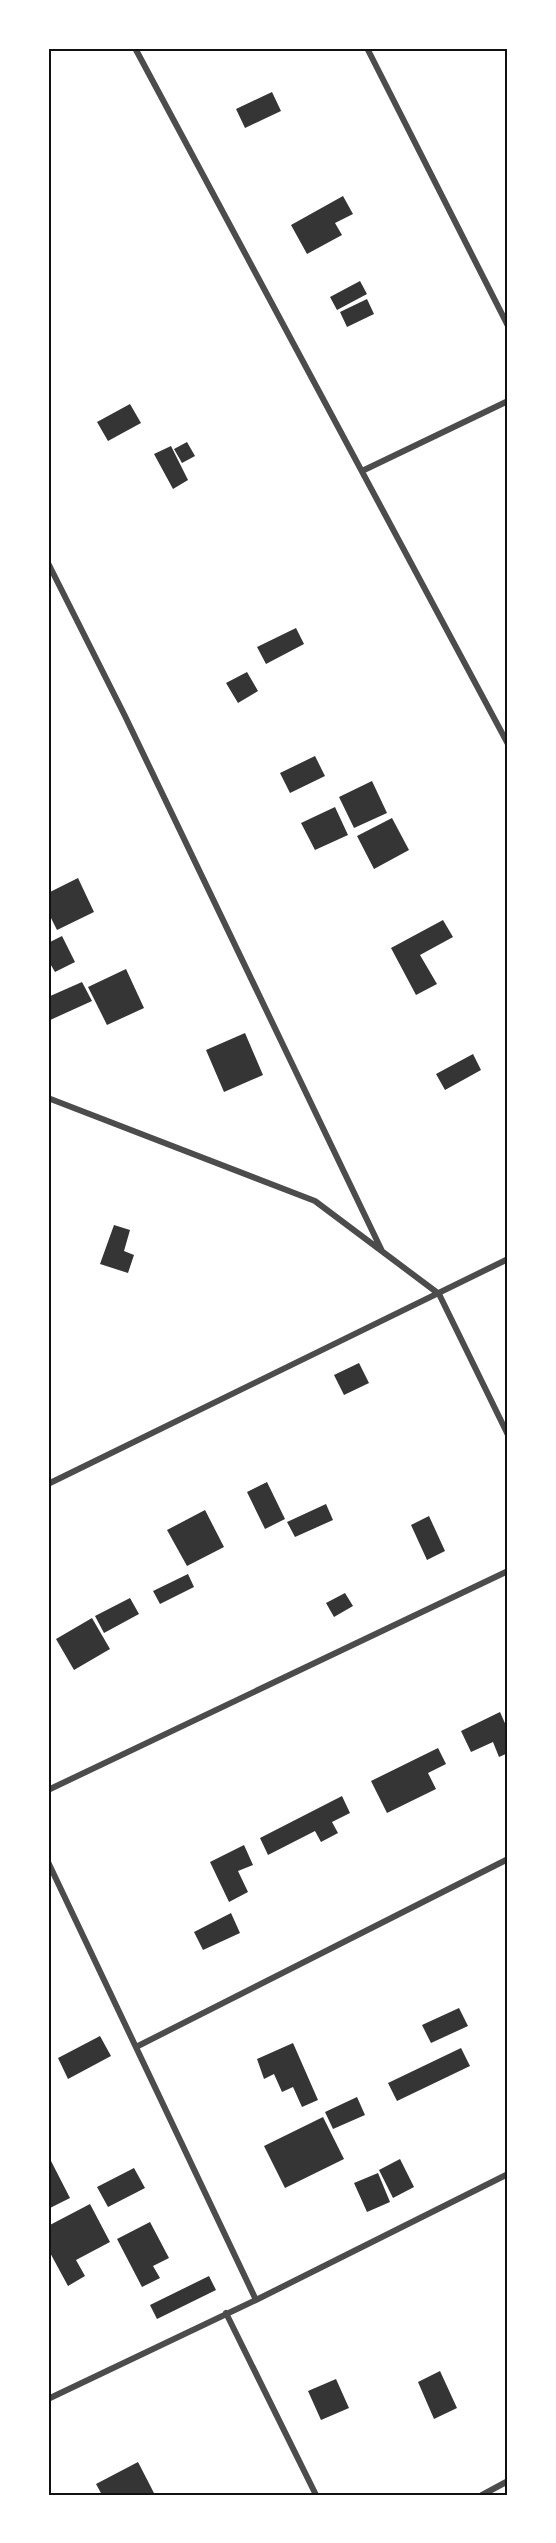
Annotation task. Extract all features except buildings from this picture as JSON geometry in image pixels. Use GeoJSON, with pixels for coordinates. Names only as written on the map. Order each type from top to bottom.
{"type":"FeatureCollection","features":[{"type":"Feature","properties":{"kind":"street"},"geometry":{"type":"LineString","coordinates":[[135,48],[508,744]]}},
{"type":"Feature","properties":{"kind":"street"},"geometry":{"type":"LineString","coordinates":[[367,48],[508,326]]}},
{"type":"Feature","properties":{"kind":"street"},"geometry":{"type":"LineString","coordinates":[[362,471],[508,401]]}},
{"type":"Feature","properties":{"kind":"street"},"geometry":{"type":"LineString","coordinates":[[48,563],[125,716],[382,1251]]}},
{"type":"Feature","properties":{"kind":"street"},"geometry":{"type":"LineString","coordinates":[[48,1098],[315,1201],[439,1294],[508,1435]]}},
{"type":"Feature","properties":{"kind":"street"},"geometry":{"type":"LineString","coordinates":[[48,1484],[508,1259]]}},
{"type":"Feature","properties":{"kind":"street"},"geometry":{"type":"LineString","coordinates":[[48,1790],[508,1571]]}},
{"type":"Feature","properties":{"kind":"street"},"geometry":{"type":"LineString","coordinates":[[136,2047],[508,1859]]}},
{"type":"Feature","properties":{"kind":"street"},"geometry":{"type":"LineString","coordinates":[[48,1862],[256,2300]]}},
{"type":"Feature","properties":{"kind":"street"},"geometry":{"type":"LineString","coordinates":[[48,2399],[256,2300],[508,2174]]}},
{"type":"Feature","properties":{"kind":"street"},"geometry":{"type":"LineString","coordinates":[[226,2313],[316,2495]]}},
{"type":"Feature","properties":{"kind":"street"},"geometry":{"type":"LineString","coordinates":[[482,2495],[508,2481]]}}]}
